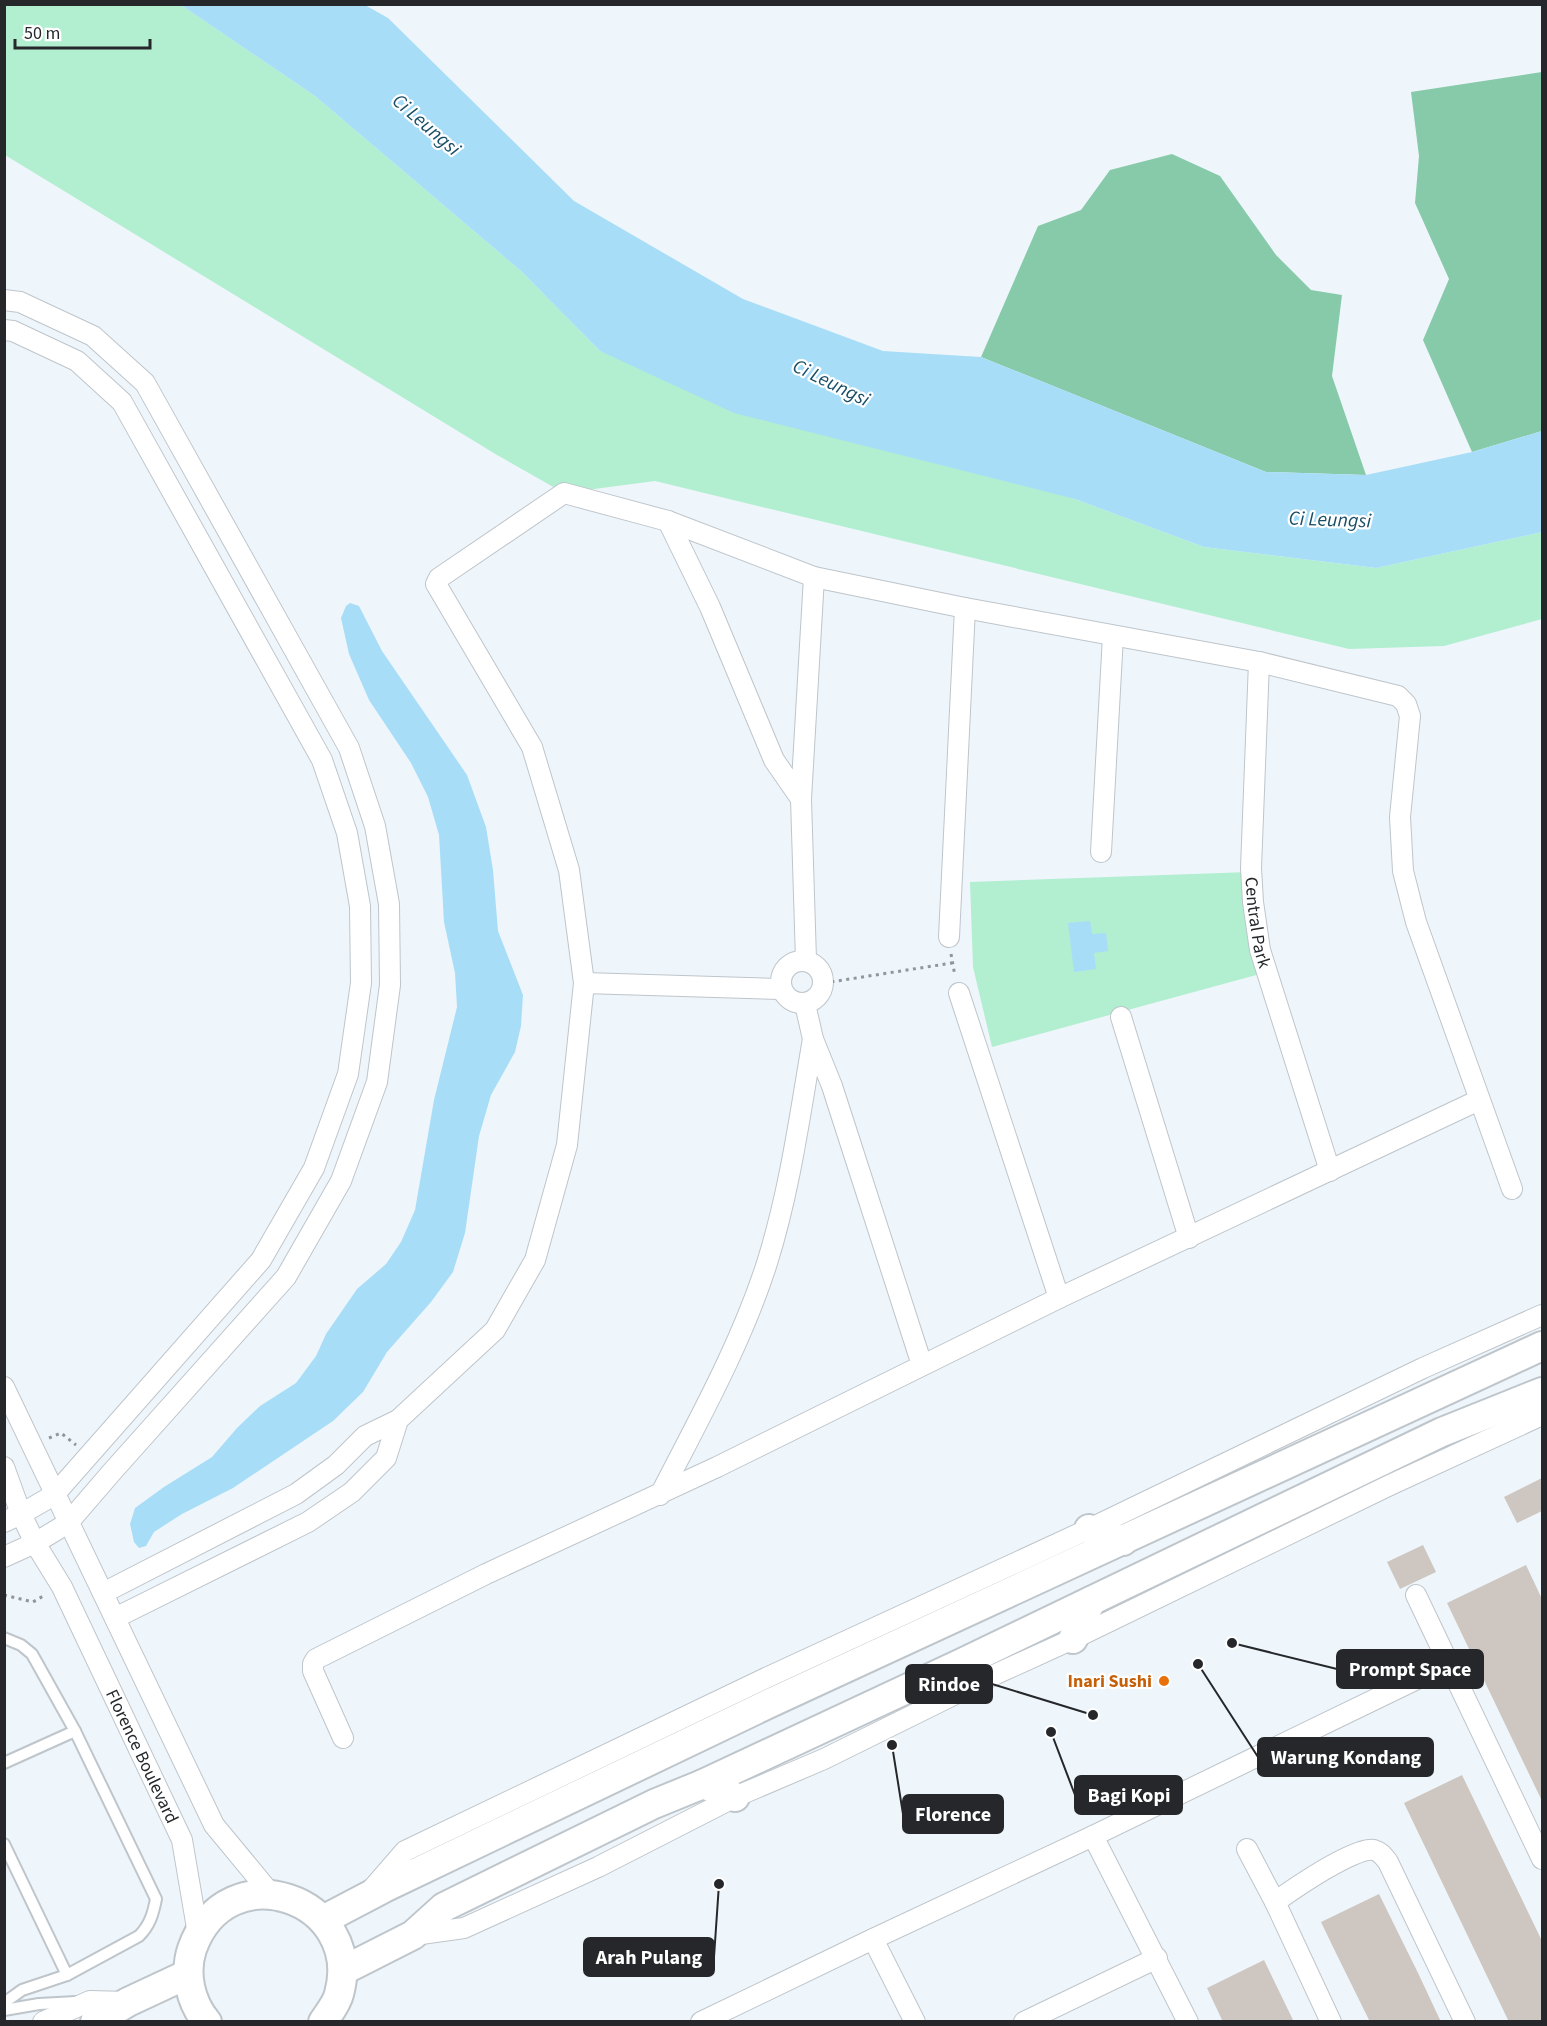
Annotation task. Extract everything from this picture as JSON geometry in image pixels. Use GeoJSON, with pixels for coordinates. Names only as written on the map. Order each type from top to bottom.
{"type":"FeatureCollection","features":[{"type":"Feature","properties":{"kind":"street"},"geometry":{"type":"LineString","coordinates":[[4,300],[20,302],[93,336],[146,383],[349,748],[375,826],[389,904],[390,985],[377,1082],[341,1181],[286,1277],[68,1523],[35,1543],[4,1557]]}},
{"type":"Feature","properties":{"kind":"street"},"geometry":{"type":"LineString","coordinates":[[4,330],[13,331],[76,361],[122,402],[322,760],[347,833],[360,906],[361,983],[348,1074],[314,1168],[261,1260],[54,1495],[13,1518]]}},
{"type":"Feature","properties":{"kind":"street"},"geometry":{"type":"LineString","coordinates":[[103,1593],[296,1494],[336,1465],[365,1436],[398,1420],[495,1330],[535,1260],[567,1145],[584,983],[569,870],[532,747],[436,584],[439,578],[564,493],[668,521],[814,577],[965,608],[1259,662],[1398,696],[1406,704],[1410,716],[1400,817],[1403,871],[1416,922],[1512,1189]]}},
{"type":"Feature","properties":{"kind":"street"},"geometry":{"type":"LineString","coordinates":[[668,521],[710,607],[774,760],[801,799]]}},
{"type":"Feature","properties":{"kind":"street"},"geometry":{"type":"LineString","coordinates":[[806,960],[801,799],[814,577]]}},
{"type":"Feature","properties":{"kind":"street"},"geometry":{"type":"LineString","coordinates":[[949,937],[965,608]]}},
{"type":"Feature","properties":{"kind":"street"},"geometry":{"type":"LineString","coordinates":[[1101,852],[1113,636]]}},
{"type":"Feature","properties":{"kind":"street","name":"Central Park"},"geometry":{"type":"LineString","coordinates":[[1259,662],[1251,868],[1257,934],[1260,950],[1330,1171]]}},
{"type":"Feature","properties":{"kind":"street"},"geometry":{"type":"LineString","coordinates":[[806,960],[819,968],[824,983],[818,997],[805,1004],[790,1001],[781,989],[781,974],[791,963],[806,960]]}},
{"type":"Feature","properties":{"kind":"street"},"geometry":{"type":"LineString","coordinates":[[584,983],[781,989]]}},
{"type":"Feature","properties":{"kind":"street"},"geometry":{"type":"LineString","coordinates":[[959,993],[1059,1298]]}},
{"type":"Feature","properties":{"kind":"street"},"geometry":{"type":"LineString","coordinates":[[805,1004],[813,1039],[832,1086],[922,1365]]}},
{"type":"Feature","properties":{"kind":"street"},"geometry":{"type":"LineString","coordinates":[[1121,1017],[1189,1238]]}},
{"type":"Feature","properties":{"kind":"street"},"geometry":{"type":"LineString","coordinates":[[660,1495],[718,1379],[766,1265],[781,1214],[813,1039]]}},
{"type":"Feature","properties":{"kind":"street"},"geometry":{"type":"LineString","coordinates":[[343,1738],[313,1671],[316,1659],[486,1574],[660,1495],[1059,1298],[1479,1100]]}},
{"type":"Feature","properties":{"kind":"street"},"geometry":{"type":"LineString","coordinates":[[362,1900],[405,1851],[787,1668],[1089,1529],[1412,1373],[1542,1315]]}},
{"type":"Feature","properties":{"kind":"street"},"geometry":{"type":"LineString","coordinates":[[323,1920],[770,1703],[1542,1346]]}},
{"type":"Feature","properties":{"kind":"street","name":"Florence Boulevard"},"geometry":{"type":"LineString","coordinates":[[4,1387],[214,1825],[271,1894]]}},
{"type":"Feature","properties":{"kind":"street"},"geometry":{"type":"LineString","coordinates":[[344,1970],[413,1935],[444,1907],[654,1804],[703,1784],[1091,1601],[1442,1432],[1542,1392]]}},
{"type":"Feature","properties":{"kind":"street"},"geometry":{"type":"LineString","coordinates":[[413,1935],[464,1928],[598,1867],[735,1797],[824,1759],[996,1674],[1542,1414]]}},
{"type":"Feature","properties":{"kind":"street"},"geometry":{"type":"LineString","coordinates":[[115,1618],[308,1522],[352,1492],[386,1458],[398,1420]]}},
{"type":"Feature","properties":{"kind":"street","name":"Florence Boulevard"},"geometry":{"type":"LineString","coordinates":[[4,1467],[13,1518],[35,1543],[62,1587],[182,1840],[198,1934]]}},
{"type":"Feature","properties":{"kind":"street"},"geometry":{"type":"LineString","coordinates":[[1089,1529],[1123,1541]]}},
{"type":"Feature","properties":{"kind":"street"},"geometry":{"type":"LineString","coordinates":[[1416,1595],[1542,1859]]}},
{"type":"Feature","properties":{"kind":"street"},"geometry":{"type":"LineString","coordinates":[[1072,1639],[1091,1601]]}},
{"type":"Feature","properties":{"kind":"street"},"geometry":{"type":"LineString","coordinates":[[702,2022],[1449,1663]]}},
{"type":"Feature","properties":{"kind":"street"},"geometry":{"type":"LineString","coordinates":[[703,1784],[735,1797]]}},
{"type":"Feature","properties":{"kind":"street"},"geometry":{"type":"LineString","coordinates":[[1093,1836],[1188,2022]]}},
{"type":"Feature","properties":{"kind":"street"},"geometry":{"type":"LineString","coordinates":[[1247,1849],[1275,1902],[1331,2022]]}},
{"type":"Feature","properties":{"kind":"street"},"geometry":{"type":"LineString","coordinates":[[1275,1902],[1317,1874],[1357,1852],[1375,1850],[1382,1854],[1388,1862],[1465,2022]]}},
{"type":"Feature","properties":{"kind":"street"},"geometry":{"type":"LineString","coordinates":[[207,2022],[194,2001],[188,1974],[190,1957],[198,1934],[212,1915],[229,1903],[248,1896],[271,1894],[293,1899],[323,1920],[337,1944],[344,1970],[339,1996],[323,2022]]}},
{"type":"Feature","properties":{"kind":"street"},"geometry":{"type":"LineString","coordinates":[[873,1939],[915,2022]]}},
{"type":"Feature","properties":{"kind":"street"},"geometry":{"type":"LineString","coordinates":[[1024,2022],[1157,1958]]}},
{"type":"Feature","properties":{"kind":"street"},"geometry":{"type":"LineString","coordinates":[[43,2022],[128,2002],[188,1974]]}},
{"type":"Feature","properties":{"kind":"lane"},"geometry":{"type":"LineString","coordinates":[[4,1638],[21,1645],[32,1654],[75,1731],[156,1899],[148,1927],[139,1936],[67,1975],[22,1990],[4,2003]]}},
{"type":"Feature","properties":{"kind":"lane"},"geometry":{"type":"LineString","coordinates":[[4,1763],[75,1731]]}},
{"type":"Feature","properties":{"kind":"lane"},"geometry":{"type":"LineString","coordinates":[[4,1844],[67,1975]]}},
{"type":"Feature","properties":{"kind":"lane"},"geometry":{"type":"LineString","coordinates":[[4,2010],[39,2004],[93,2011]]}},
{"type":"Feature","properties":{"kind":"path"},"geometry":{"type":"LineString","coordinates":[[949,937],[959,993]]}},
{"type":"Feature","properties":{"kind":"path"},"geometry":{"type":"LineString","coordinates":[[824,983],[952,963]]}},
{"type":"Feature","properties":{"kind":"path"},"geometry":{"type":"LineString","coordinates":[[32,1445],[61,1433],[89,1455]]}},
{"type":"Feature","properties":{"kind":"path"},"geometry":{"type":"LineString","coordinates":[[4,1595],[33,1602],[62,1587]]}},
{"type":"Feature","properties":{"kind":"green space"},"geometry":{"type":"Polygon","coordinates":[[[4,5],[181,5],[315,96],[521,271],[600,351],[1075,499],[1204,547],[1376,568],[1542,532],[1542,619],[1444,646],[1349,649],[655,481],[564,493],[497,455],[5,155],[4,5]]]}},
{"type":"Feature","properties":{"kind":"green space"},"geometry":{"type":"Polygon","coordinates":[[[1542,72],[1542,431],[1472,452],[1423,340],[1449,279],[1415,203],[1419,156],[1411,92],[1542,72]]]}},
{"type":"Feature","properties":{"kind":"green space"},"geometry":{"type":"Polygon","coordinates":[[[1172,154],[1220,176],[1276,255],[1311,290],[1342,295],[1332,376],[1366,475],[1266,472],[981,357],[1038,226],[1081,210],[1110,170],[1172,154]]]}},
{"type":"Feature","properties":{"kind":"green space"},"geometry":{"type":"Polygon","coordinates":[[[1249,872],[1260,974],[992,1047],[973,967],[970,882],[1249,872]]]}},
{"type":"Feature","properties":{"kind":"water","name":"Ci Leungsi"},"geometry":{"type":"Polygon","coordinates":[[[181,5],[365,5],[388,18],[574,201],[743,299],[883,351],[981,357],[1266,472],[1366,475],[1472,452],[1542,431],[1542,532],[1376,568],[1204,547],[1075,499],[734,413],[600,351],[521,271],[315,96],[181,5]]]}},
{"type":"Feature","properties":{"kind":"water"},"geometry":{"type":"Polygon","coordinates":[[[350,603],[359,606],[382,651],[467,775],[486,827],[493,870],[498,931],[523,995],[521,1026],[515,1052],[491,1095],[479,1136],[465,1233],[453,1272],[431,1302],[387,1352],[363,1392],[333,1421],[233,1488],[182,1514],[154,1532],[146,1546],[139,1548],[134,1542],[130,1524],[135,1508],[212,1457],[260,1406],[296,1383],[316,1356],[326,1334],[357,1289],[386,1264],[401,1242],[415,1210],[434,1100],[457,1007],[455,973],[444,922],[439,835],[428,797],[411,763],[369,700],[349,654],[341,618],[346,606],[350,603]]]}},
{"type":"Feature","properties":{"kind":"water"},"geometry":{"type":"Polygon","coordinates":[[[1090,921],[1092,934],[1106,933],[1108,951],[1094,953],[1096,969],[1074,972],[1068,923],[1090,921]]]}},
{"type":"Feature","properties":{"kind":"building"},"geometry":{"type":"Polygon","coordinates":[[[1542,1478],[1542,1511],[1517,1523],[1504,1497],[1542,1478]]]}},
{"type":"Feature","properties":{"kind":"building"},"geometry":{"type":"Polygon","coordinates":[[[1423,1545],[1436,1572],[1400,1589],[1387,1562],[1423,1545]]]}},
{"type":"Feature","properties":{"kind":"building"},"geometry":{"type":"Polygon","coordinates":[[[1526,1565],[1542,1599],[1542,1801],[1447,1603],[1526,1565]]]}},
{"type":"Feature","properties":{"kind":"building"},"geometry":{"type":"Polygon","coordinates":[[[1462,1775],[1542,1941],[1542,2022],[1509,2022],[1404,1803],[1462,1775]]]}},
{"type":"Feature","properties":{"kind":"building"},"geometry":{"type":"Polygon","coordinates":[[[1379,1894],[1441,2022],[1370,2022],[1333,1947],[1321,1922],[1379,1894]]]}},
{"type":"Feature","properties":{"kind":"building"},"geometry":{"type":"Polygon","coordinates":[[[1264,1960],[1294,2022],[1223,2022],[1207,1988],[1264,1960]]]}},
{"type":"Feature","properties":{"kind":"place","name":"Prompt Space"},"geometry":{"type":"Point","coordinates":[1232,1643]}},
{"type":"Feature","properties":{"kind":"place","name":"Warung Kondang"},"geometry":{"type":"Point","coordinates":[1198,1664]}},
{"type":"Feature","properties":{"kind":"place","name":"Inari Sushi"},"geometry":{"type":"Point","coordinates":[1164,1681]}},
{"type":"Feature","properties":{"kind":"place","name":"Rindoe"},"geometry":{"type":"Point","coordinates":[1093,1715]}},
{"type":"Feature","properties":{"kind":"place","name":"Bagi Kopi"},"geometry":{"type":"Point","coordinates":[1051,1732]}},
{"type":"Feature","properties":{"kind":"place","name":"Florence"},"geometry":{"type":"Point","coordinates":[892,1745]}},
{"type":"Feature","properties":{"kind":"place","name":"Arah Pulang"},"geometry":{"type":"Point","coordinates":[719,1884]}}]}
